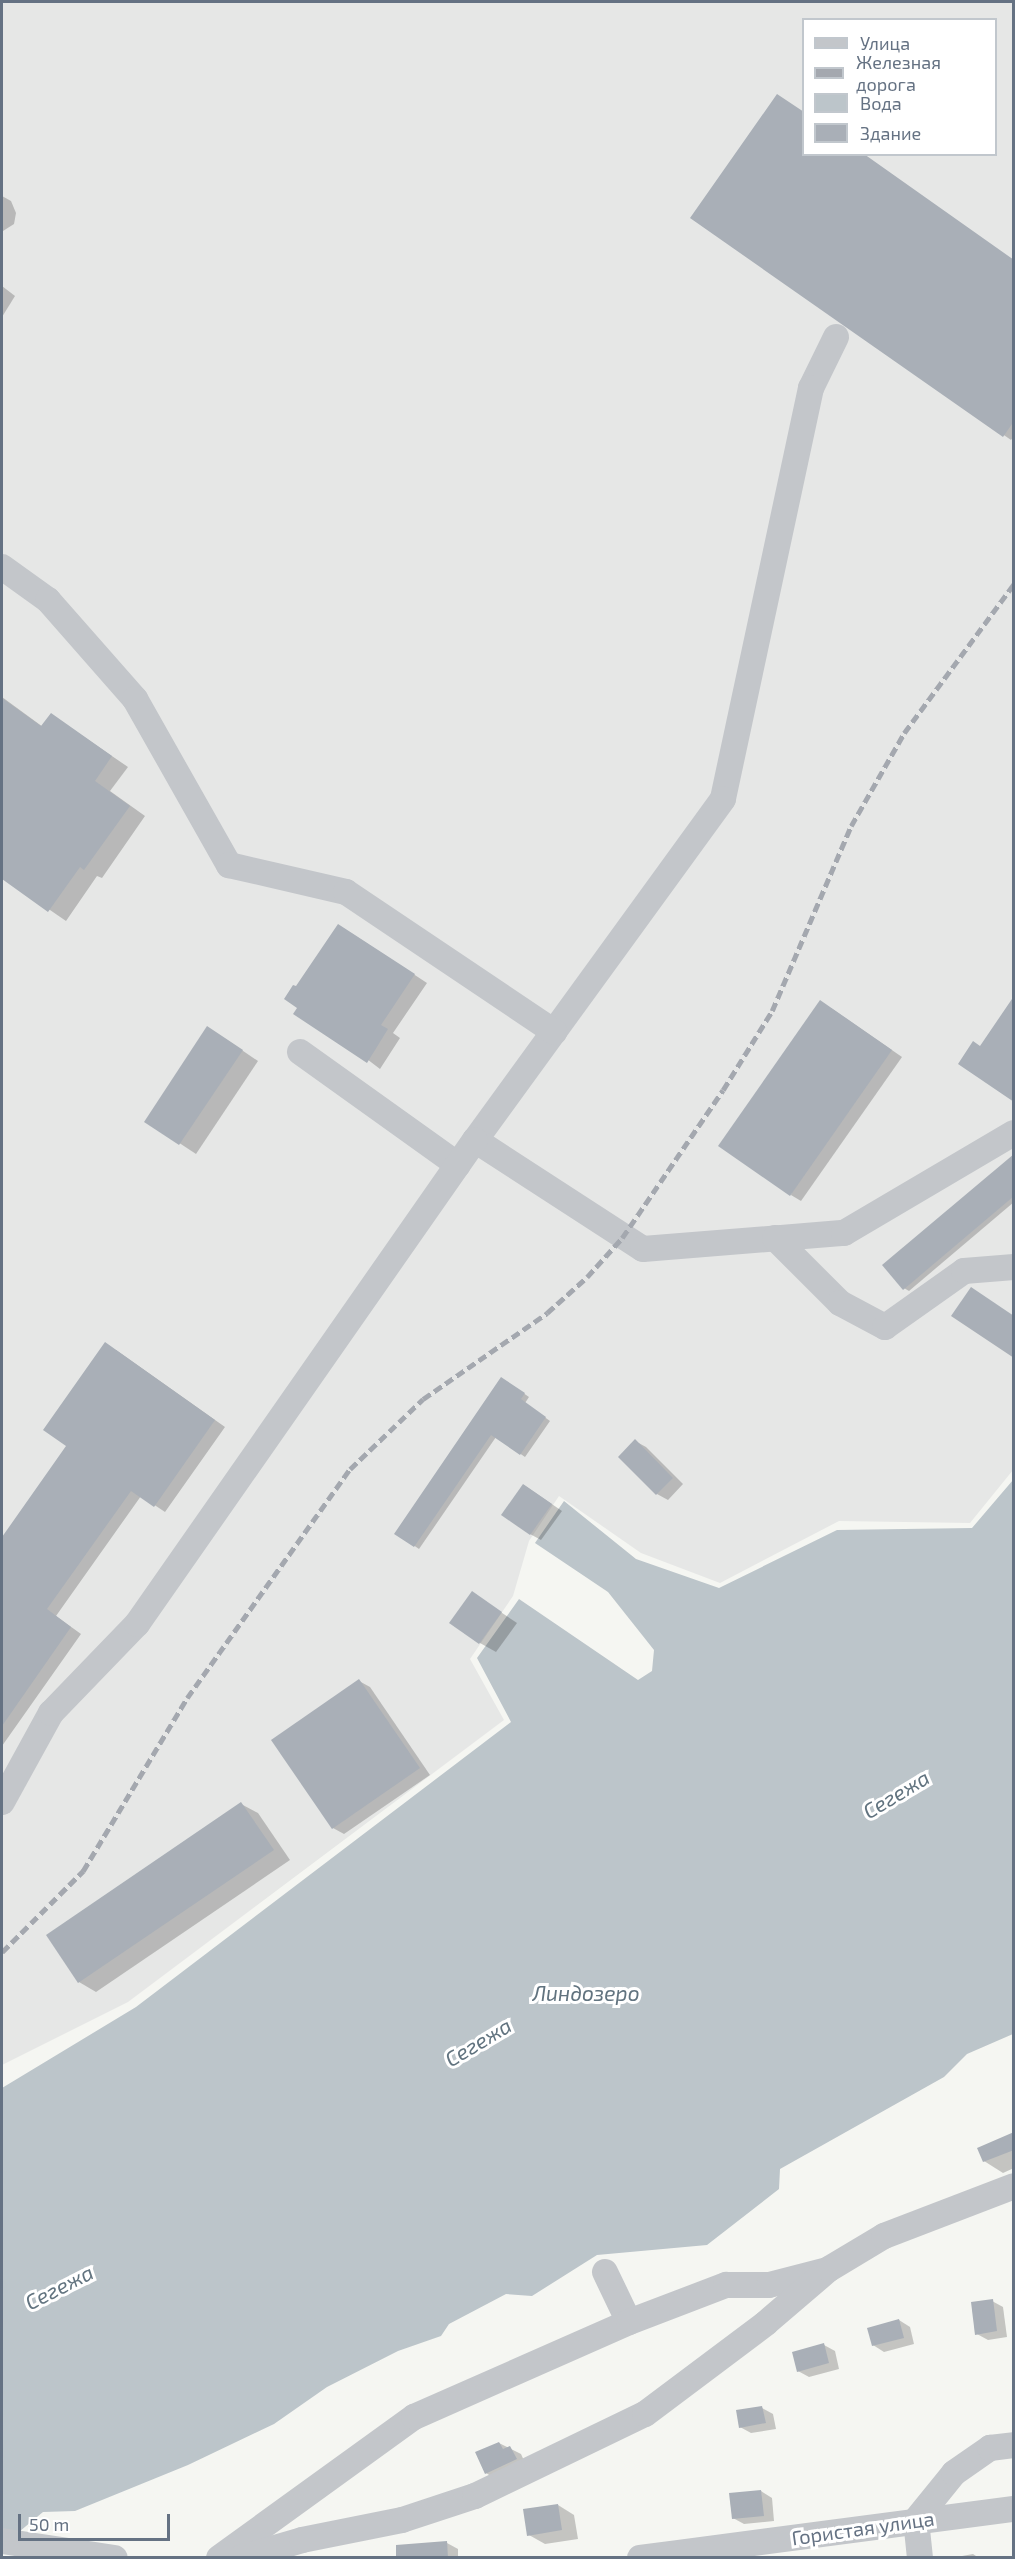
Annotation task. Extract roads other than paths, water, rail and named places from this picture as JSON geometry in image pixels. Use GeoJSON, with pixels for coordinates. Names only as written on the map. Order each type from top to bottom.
{"type":"FeatureCollection","features":[{"type":"Feature","properties":{"kind":"street"},"geometry":{"type":"LineString","coordinates":[[2,1802],[51,1713],[137,1624],[475,1140],[723,799],[811,388],[836,337]]}},
{"type":"Feature","properties":{"kind":"street"},"geometry":{"type":"LineString","coordinates":[[2,567],[48,600],[135,699],[229,866],[346,892],[554,1032]]}},
{"type":"Feature","properties":{"kind":"street"},"geometry":{"type":"LineString","coordinates":[[300,1052],[458,1165]]}},
{"type":"Feature","properties":{"kind":"street"},"geometry":{"type":"LineString","coordinates":[[475,1140],[643,1249],[844,1233],[1014,1133]]}},
{"type":"Feature","properties":{"kind":"street"},"geometry":{"type":"LineString","coordinates":[[775,1238],[840,1303],[885,1327],[964,1271],[1014,1268]]}},
{"type":"Feature","properties":{"kind":"street"},"geometry":{"type":"LineString","coordinates":[[241,2558],[302,2540],[402,2520],[475,2496],[645,2414],[766,2323],[829,2269],[884,2236],[1014,2186]]}},
{"type":"Feature","properties":{"kind":"street"},"geometry":{"type":"LineString","coordinates":[[219,2558],[414,2417],[629,2322],[726,2285],[769,2285],[829,2269]]}},
{"type":"Feature","properties":{"kind":"street"},"geometry":{"type":"LineString","coordinates":[[605,2272],[629,2322]]}},
{"type":"Feature","properties":{"kind":"street"},"geometry":{"type":"LineString","coordinates":[[766,2323],[778,2300],[769,2285]]}},
{"type":"Feature","properties":{"kind":"street"},"geometry":{"type":"LineString","coordinates":[[920,2558],[916,2520],[954,2473],[990,2448],[1014,2445]]}},
{"type":"Feature","properties":{"kind":"street","name":"Гористая улица"},"geometry":{"type":"LineString","coordinates":[[640,2558],[916,2520],[1014,2509]]}},
{"type":"Feature","properties":{"kind":"street"},"geometry":{"type":"LineString","coordinates":[[2,2541],[115,2558]]}},
{"type":"Feature","properties":{"kind":"water","name":"Линдозеро"},"geometry":{"type":"Polygon","coordinates":[[[1013,1480],[1013,2034],[967,2054],[944,2077],[780,2169],[779,2189],[707,2245],[597,2255],[532,2296],[506,2294],[449,2324],[441,2336],[398,2351],[327,2387],[274,2424],[188,2465],[75,2511],[43,2512],[2,2546],[2,2088],[136,2007],[511,1722],[477,1658],[519,1599],[638,1680],[652,1671],[654,1650],[608,1592],[535,1543],[564,1501],[636,1559],[719,1588],[837,1530],[972,1528],[1013,1480]]]}},
{"type":"Feature","properties":{"kind":"railway"},"geometry":{"type":"LineString","coordinates":[[2,1952],[83,1871],[187,1698],[350,1469],[423,1399],[547,1313],[587,1277],[622,1238],[723,1090],[772,1011],[851,826],[904,733],[1014,584]]}},
{"type":"Feature","properties":{"kind":"water label","name":"Сегежа"},"geometry":{"type":"Point","coordinates":[896,1794]}},
{"type":"Feature","properties":{"kind":"water label","name":"Сегежа"},"geometry":{"type":"Point","coordinates":[478,2042]}},
{"type":"Feature","properties":{"kind":"water label","name":"Сегежа"},"geometry":{"type":"Point","coordinates":[59,2287]}}]}
